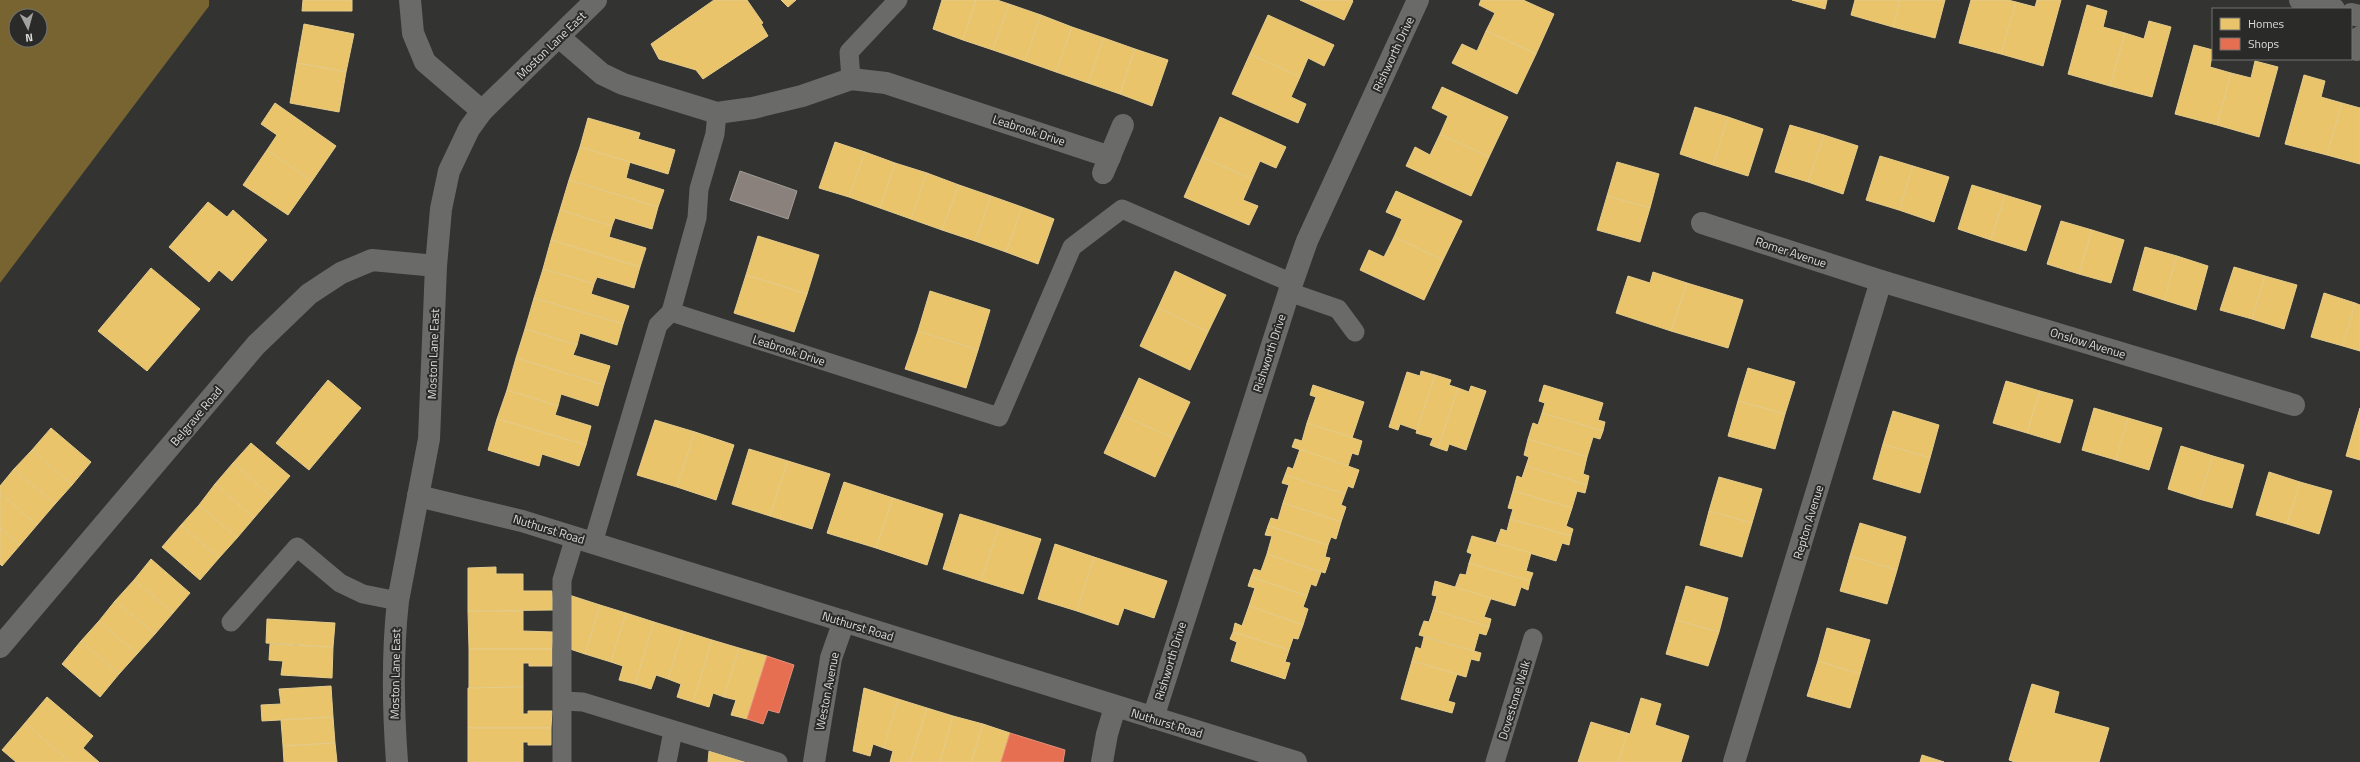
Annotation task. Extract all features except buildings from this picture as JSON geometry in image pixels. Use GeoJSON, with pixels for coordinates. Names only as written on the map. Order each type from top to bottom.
{"type":"FeatureCollection","features":[{"type":"Feature","properties":{"kind":"street"},"geometry":{"type":"LineString","coordinates":[[410,0],[413,33],[425,62],[482,111]]}},
{"type":"Feature","properties":{"kind":"street","name":"Moston Lane East"},"geometry":{"type":"LineString","coordinates":[[397,762],[393,659],[398,601],[429,440],[436,266],[441,209],[449,171],[469,129],[482,111],[596,0]]}},
{"type":"Feature","properties":{"kind":"street","name":"Rishworth Drive"},"geometry":{"type":"LineString","coordinates":[[1153,718],[1290,288],[1307,242],[1418,0]]}},
{"type":"Feature","properties":{"kind":"street"},"geometry":{"type":"LineString","coordinates":[[2300,0],[2330,8]]}},
{"type":"Feature","properties":{"kind":"street","name":"Leabrook Drive"},"geometry":{"type":"LineString","coordinates":[[558,37],[602,74],[623,84],[717,113],[753,108],[802,96],[851,79],[886,83],[1106,165],[1123,125]]}},
{"type":"Feature","properties":{"kind":"street","name":"Romer Avenue"},"geometry":{"type":"LineString","coordinates":[[1702,223],[1881,281]]}},
{"type":"Feature","properties":{"kind":"street","name":"Belgrave Road"},"geometry":{"type":"LineString","coordinates":[[0,646],[256,346],[310,294],[341,273],[372,260],[436,266]]}},
{"type":"Feature","properties":{"kind":"street","name":"Onslow Avenue"},"geometry":{"type":"LineString","coordinates":[[1881,281],[2294,405]]}},
{"type":"Feature","properties":{"kind":"street","name":"Repton Avenue"},"geometry":{"type":"LineString","coordinates":[[1734,762],[1881,281]]}},
{"type":"Feature","properties":{"kind":"street","name":"Nuthurst Road"},"geometry":{"type":"LineString","coordinates":[[418,496],[522,520],[1115,707],[1296,762]]}},
{"type":"Feature","properties":{"kind":"street","name":"Weston Avenue"},"geometry":{"type":"LineString","coordinates":[[814,762],[831,658],[844,621]]}},
{"type":"Feature","properties":{"kind":"street"},"geometry":{"type":"LineString","coordinates":[[1102,762],[1106,734],[1115,707]]}},
{"type":"Feature","properties":{"kind":"lane"},"geometry":{"type":"LineString","coordinates":[[851,79],[849,52],[898,0]]}},
{"type":"Feature","properties":{"kind":"lane"},"geometry":{"type":"LineString","coordinates":[[562,762],[562,580],[584,540],[658,325],[671,312],[697,218],[698,189],[715,134],[717,113]]}},
{"type":"Feature","properties":{"kind":"lane","name":"Leabrook Drive"},"geometry":{"type":"LineString","coordinates":[[671,312],[999,417],[1072,247],[1122,209],[1290,288]]}},
{"type":"Feature","properties":{"kind":"lane"},"geometry":{"type":"LineString","coordinates":[[1290,288],[1338,309],[1356,332]]}},
{"type":"Feature","properties":{"kind":"lane"},"geometry":{"type":"LineString","coordinates":[[231,622],[297,547],[340,582],[363,594],[398,601]]}},
{"type":"Feature","properties":{"kind":"lane","name":"Dovestone Walk"},"geometry":{"type":"LineString","coordinates":[[1495,762],[1533,638]]}},
{"type":"Feature","properties":{"kind":"lane"},"geometry":{"type":"LineString","coordinates":[[563,701],[583,702],[673,731],[778,762]]}},
{"type":"Feature","properties":{"kind":"lane"},"geometry":{"type":"LineString","coordinates":[[667,762],[673,731]]}},
{"type":"Feature","properties":{"kind":"shaded area"},"geometry":{"type":"Polygon","coordinates":[[[0,0],[209,0],[209,6],[0,283],[0,0]]]}}]}
